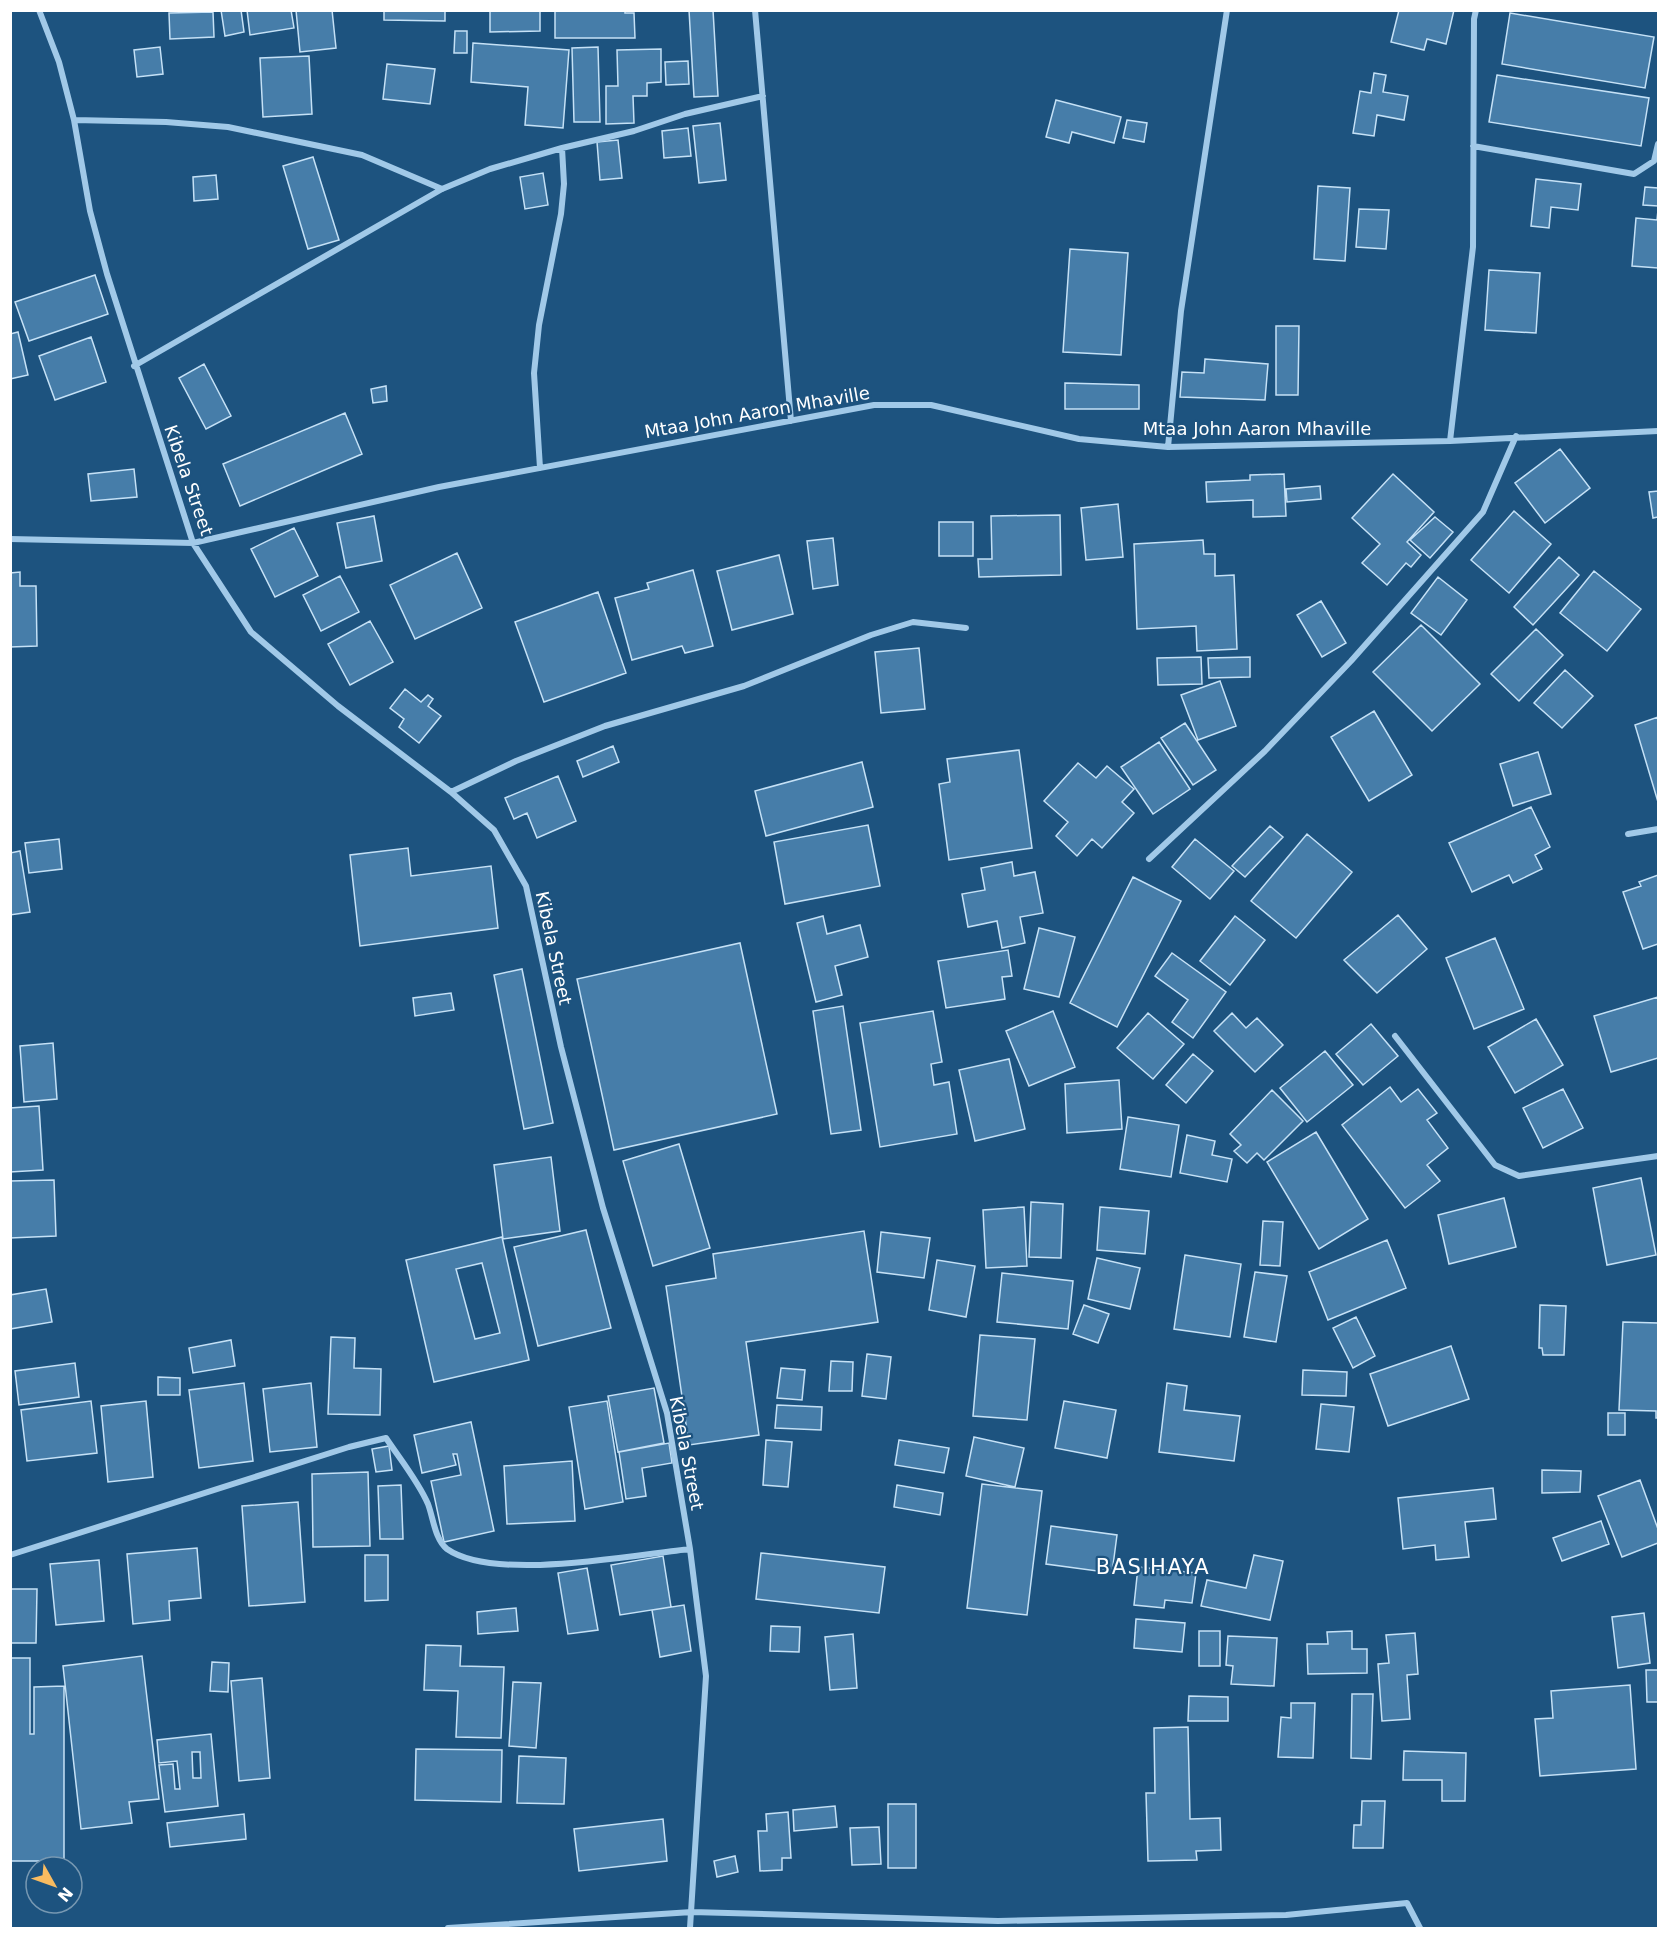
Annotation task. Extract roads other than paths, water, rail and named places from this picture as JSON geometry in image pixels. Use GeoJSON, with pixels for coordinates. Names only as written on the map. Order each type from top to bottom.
{"type":"FeatureCollection","features":[{"type":"Feature","properties":{"kind":"street","name":"Kibela Street"},"geometry":{"type":"LineString","coordinates":[[39,10],[59,62],[74,120],[90,212],[134,366],[193,543],[251,632],[338,706],[451,792],[494,830],[526,886],[561,1047],[603,1208],[667,1413],[690,1549],[706,1676],[690,1929]]}},
{"type":"Feature","properties":{"kind":"street"},"geometry":{"type":"LineString","coordinates":[[755,10],[791,421]]}},
{"type":"Feature","properties":{"kind":"street"},"geometry":{"type":"LineString","coordinates":[[1168,447],[1181,311],[1227,10]]}},
{"type":"Feature","properties":{"kind":"street"},"geometry":{"type":"LineString","coordinates":[[1450,441],[1473,247],[1474,19],[1476,10]]}},
{"type":"Feature","properties":{"kind":"street"},"geometry":{"type":"LineString","coordinates":[[134,366],[442,189],[490,169],[562,148],[634,131],[685,114],[763,96]]}},
{"type":"Feature","properties":{"kind":"street"},"geometry":{"type":"LineString","coordinates":[[74,120],[228,126],[362,155],[442,189]]}},
{"type":"Feature","properties":{"kind":"street"},"geometry":{"type":"LineString","coordinates":[[1473,146],[1634,174],[1654,161],[1659,144]]}},
{"type":"Feature","properties":{"kind":"street"},"geometry":{"type":"LineString","coordinates":[[540,468],[534,373],[539,325],[561,214],[564,184],[562,148]]}},
{"type":"Feature","properties":{"kind":"street","name":"Mtaa John Aaron Mhaville"},"geometry":{"type":"LineString","coordinates":[[10,539],[193,543],[440,487],[874,405],[931,405],[1079,439],[1168,447],[1450,441],[1516,436],[1659,431]]}},
{"type":"Feature","properties":{"kind":"street"},"geometry":{"type":"LineString","coordinates":[[1149,859],[1265,751],[1351,661],[1483,512],[1516,436]]}},
{"type":"Feature","properties":{"kind":"street"},"geometry":{"type":"LineString","coordinates":[[451,792],[516,761],[605,726],[744,686],[912,622],[966,628]]}},
{"type":"Feature","properties":{"kind":"street"},"geometry":{"type":"LineString","coordinates":[[1628,834],[1659,830]]}},
{"type":"Feature","properties":{"kind":"street"},"geometry":{"type":"LineString","coordinates":[[1395,1036],[1495,1165],[1519,1176],[1659,1156]]}},
{"type":"Feature","properties":{"kind":"street"},"geometry":{"type":"LineString","coordinates":[[10,1555],[349,1447],[386,1438],[427,1503],[435,1528],[446,1548],[463,1556],[521,1567],[690,1549]]}},
{"type":"Feature","properties":{"kind":"street"},"geometry":{"type":"LineString","coordinates":[[448,1929],[692,1912],[998,1921],[1286,1914],[1407,1903],[1420,1929]]}},
{"type":"Feature","properties":{"kind":"district","name":"BASIHAYA"},"geometry":{"type":"Point","coordinates":[1153,1567]}}]}
